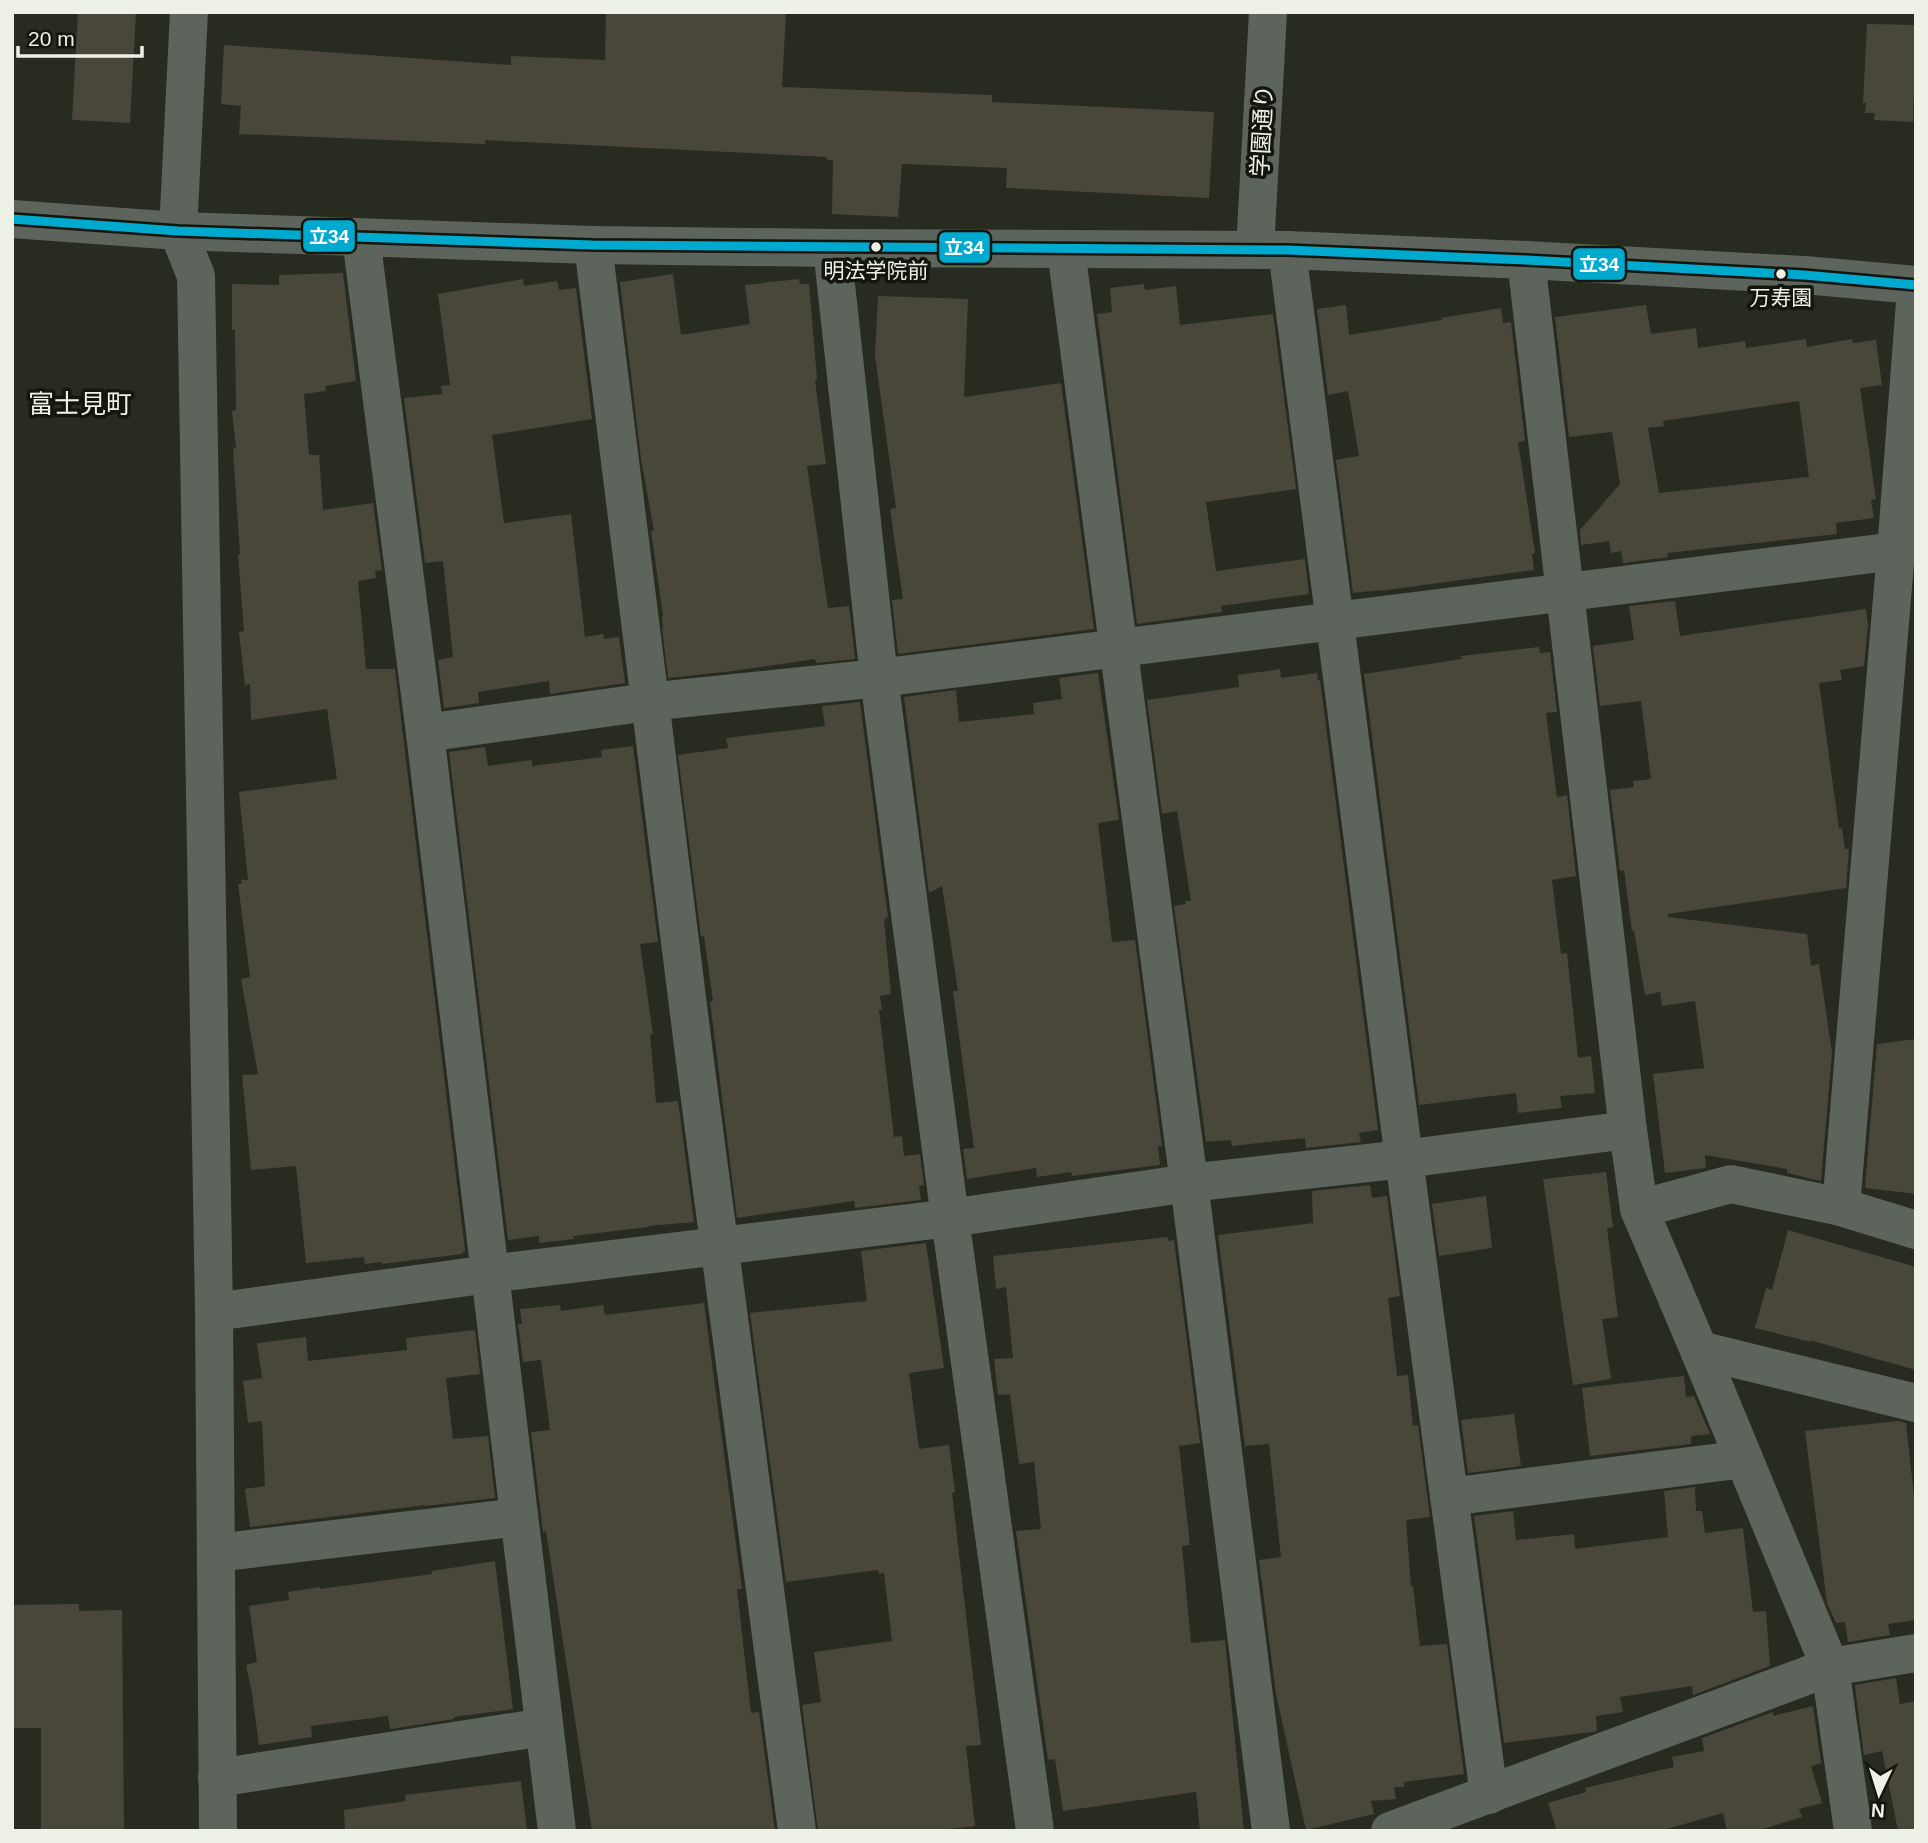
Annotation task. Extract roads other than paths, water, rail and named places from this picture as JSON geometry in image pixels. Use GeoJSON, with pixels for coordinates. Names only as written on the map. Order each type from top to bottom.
{"type":"FeatureCollection","features":[{"type":"Feature","properties":{"kind":"street"},"geometry":{"type":"LineString","coordinates":[[189,12],[178,230],[196,276],[214,1312],[218,1831]]}},
{"type":"Feature","properties":{"kind":"street","name":"学園通り"},"geometry":{"type":"LineString","coordinates":[[1268,12],[1271,250],[1336,620],[1449,1497],[1475,1810]]}},
{"type":"Feature","properties":{"kind":"street"},"geometry":{"type":"LineString","coordinates":[[12,219],[178,230],[593,245],[1271,250],[1804,275],[1916,287],[1841,1206]]}},
{"type":"Feature","properties":{"kind":"street"},"geometry":{"type":"LineString","coordinates":[[361,238],[425,733],[557,1831]]}},
{"type":"Feature","properties":{"kind":"street"},"geometry":{"type":"LineString","coordinates":[[593,245],[648,702],[797,1831]]}},
{"type":"Feature","properties":{"kind":"street"},"geometry":{"type":"LineString","coordinates":[[832,248],[879,678],[1035,1831]]}},
{"type":"Feature","properties":{"kind":"street"},"geometry":{"type":"LineString","coordinates":[[1066,250],[1271,1831]]}},
{"type":"Feature","properties":{"kind":"street"},"geometry":{"type":"LineString","coordinates":[[1526,260],[1639,1209],[1830,1667],[1853,1831]]}},
{"type":"Feature","properties":{"kind":"street"},"geometry":{"type":"LineString","coordinates":[[425,733],[648,702],[879,678],[1896,551]]}},
{"type":"Feature","properties":{"kind":"street"},"geometry":{"type":"LineString","coordinates":[[214,1312],[489,1274],[950,1218],[1189,1183],[1628,1130]]}},
{"type":"Feature","properties":{"kind":"street"},"geometry":{"type":"LineString","coordinates":[[1639,1209],[1731,1184],[1841,1206],[1916,1230]]}},
{"type":"Feature","properties":{"kind":"street"},"geometry":{"type":"LineString","coordinates":[[1699,1350],[1916,1403]]}},
{"type":"Feature","properties":{"kind":"street"},"geometry":{"type":"LineString","coordinates":[[1449,1497],[1744,1459]]}},
{"type":"Feature","properties":{"kind":"street"},"geometry":{"type":"LineString","coordinates":[[216,1553],[519,1517]]}},
{"type":"Feature","properties":{"kind":"street"},"geometry":{"type":"LineString","coordinates":[[1390,1831],[1475,1810],[1830,1667],[1916,1653]]}},
{"type":"Feature","properties":{"kind":"street"},"geometry":{"type":"LineString","coordinates":[[217,1778],[544,1727]]}},
{"type":"Feature","properties":{"kind":"place","name":"明法学院前"},"geometry":{"type":"Point","coordinates":[876,247]}},
{"type":"Feature","properties":{"kind":"place","name":"万寿園"},"geometry":{"type":"Point","coordinates":[1781,274]}},
{"type":"Feature","properties":{"kind":"district","name":"富士見町"},"geometry":{"type":"Point","coordinates":[80,404]}}]}
